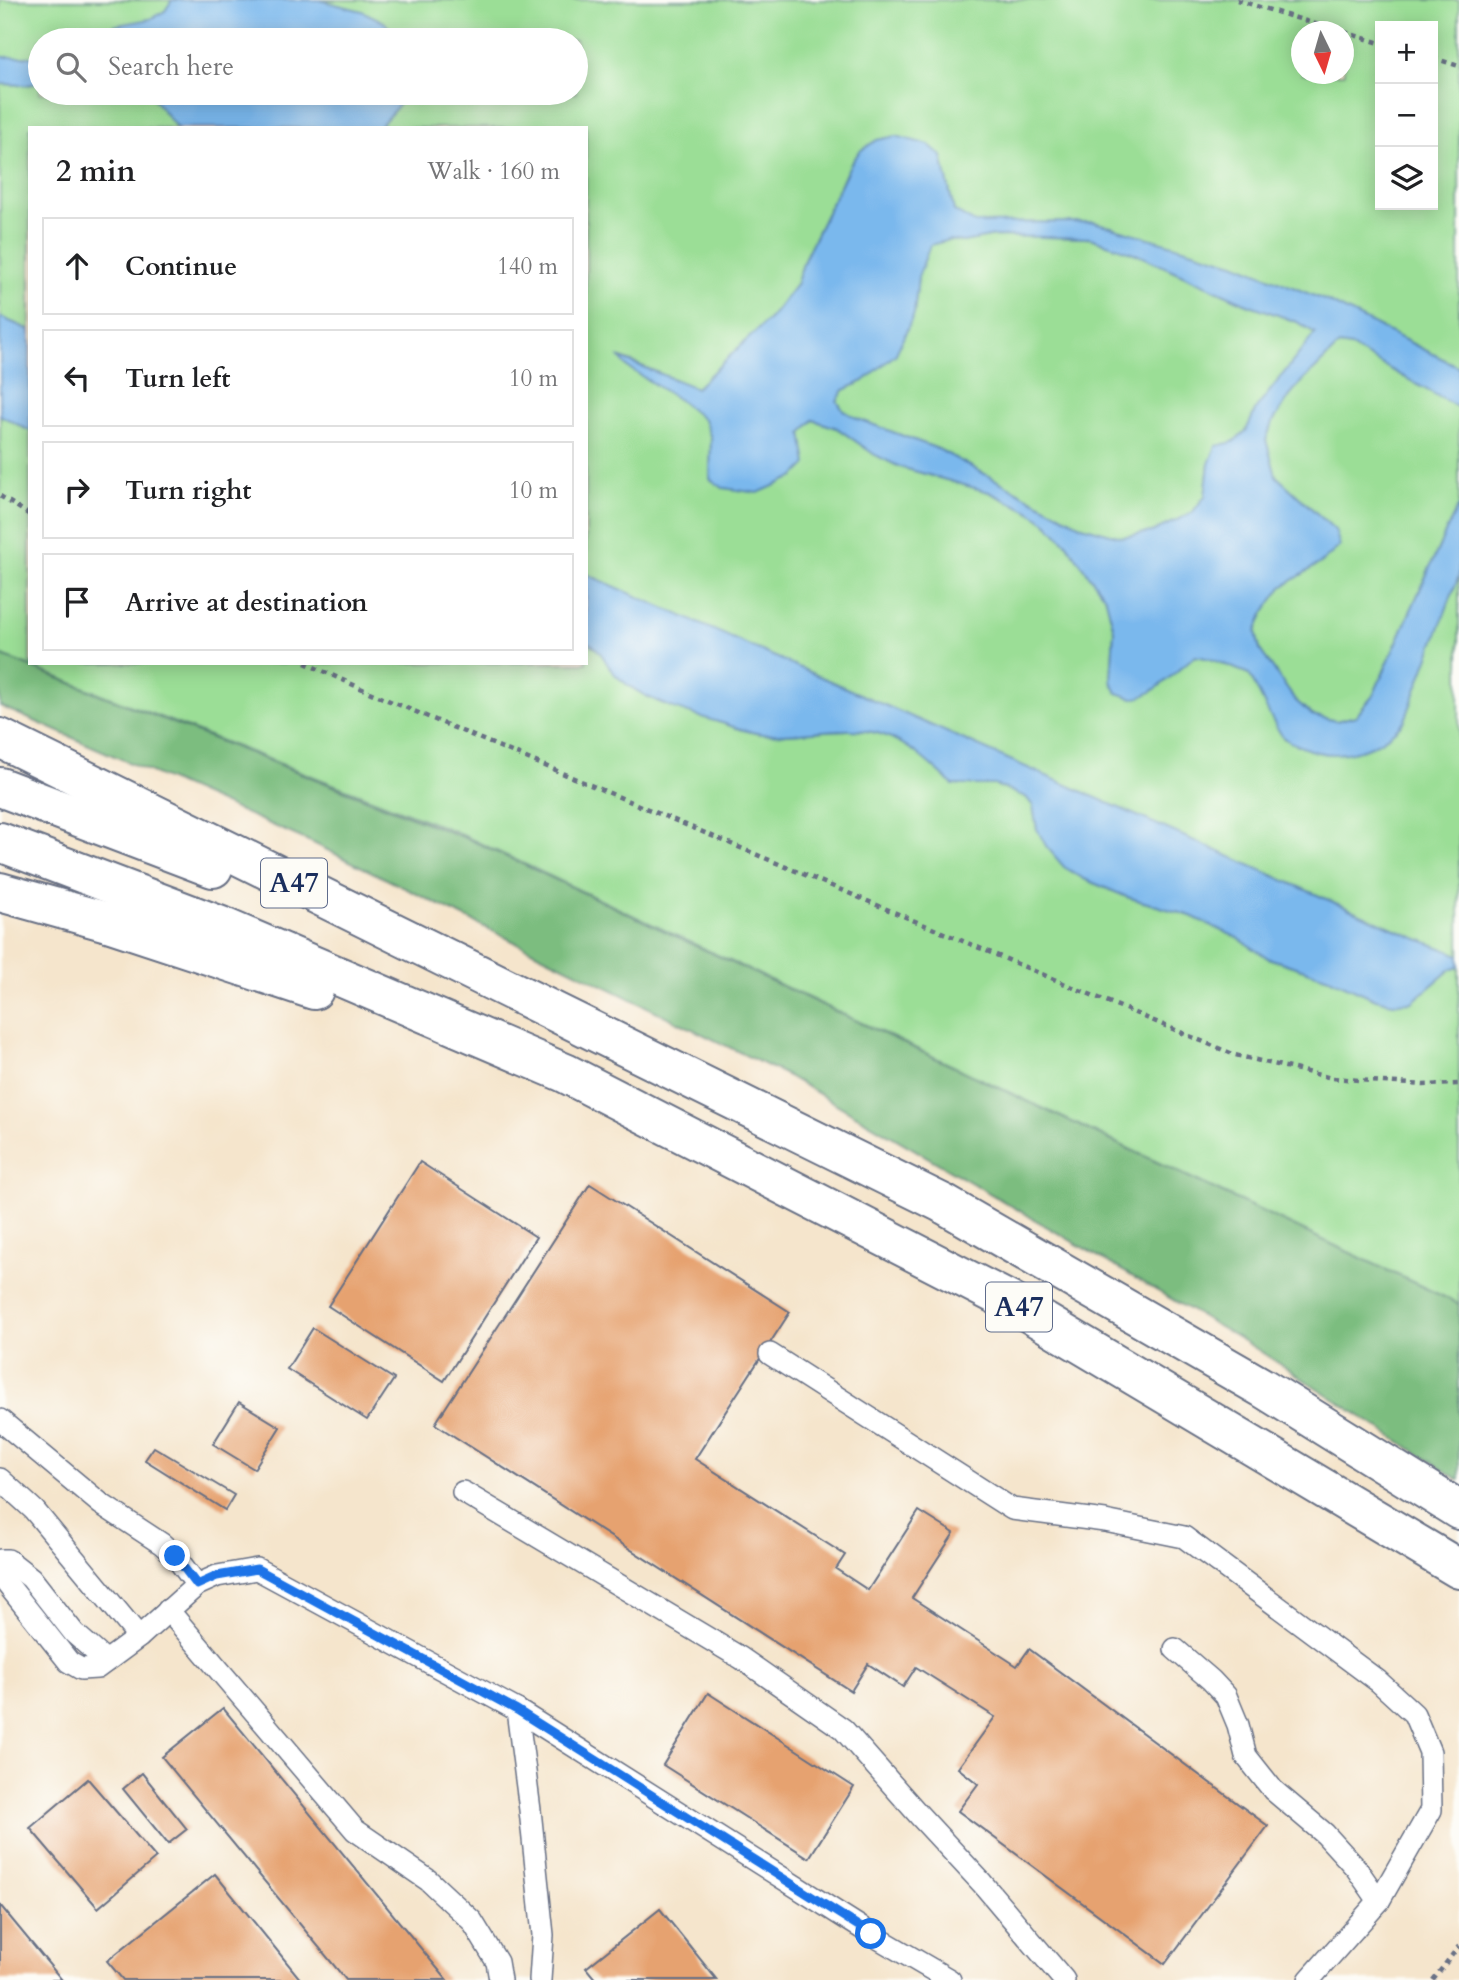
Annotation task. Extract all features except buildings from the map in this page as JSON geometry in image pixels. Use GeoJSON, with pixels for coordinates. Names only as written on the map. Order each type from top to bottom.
{"type":"FeatureCollection","features":[{"type":"Feature","properties":{"kind":"highway","name":"A47"},"geometry":{"type":"LineString","coordinates":[[0,737],[942,1203],[1263,1388],[1459,1510]]}},
{"type":"Feature","properties":{"kind":"highway","name":"A47"},"geometry":{"type":"LineString","coordinates":[[0,787],[238,877],[588,1028]]}},
{"type":"Feature","properties":{"kind":"highway","name":"A47"},"geometry":{"type":"LineString","coordinates":[[0,842],[221,926],[565,1073],[1009,1301],[1459,1569]]}},
{"type":"Feature","properties":{"kind":"highway","name":"A47"},"geometry":{"type":"LineString","coordinates":[[0,892],[111,923],[565,1073]]}},
{"type":"Feature","properties":{"kind":"lane"},"geometry":{"type":"LineString","coordinates":[[770,1354],[1012,1509],[1105,1521],[1184,1537],[1378,1681],[1414,1714],[1430,1752],[1431,1810],[1379,1901],[1309,1980]]}},
{"type":"Feature","properties":{"kind":"lane"},"geometry":{"type":"LineString","coordinates":[[0,1420],[101,1504],[162,1544],[197,1585]]}},
{"type":"Feature","properties":{"kind":"lane"},"geometry":{"type":"LineString","coordinates":[[0,1479],[34,1510],[139,1637]]}},
{"type":"Feature","properties":{"kind":"lane"},"geometry":{"type":"LineString","coordinates":[[463,1492],[741,1658],[843,1728],[982,1883],[1064,1980]]}},
{"type":"Feature","properties":{"kind":"lane"},"geometry":{"type":"LineString","coordinates":[[0,1560],[8,1560],[31,1578],[74,1633],[106,1661]]}},
{"type":"Feature","properties":{"kind":"lane"},"geometry":{"type":"LineString","coordinates":[[0,1575],[69,1662],[81,1669],[97,1668],[139,1637],[197,1585],[217,1576],[257,1569],[517,1710],[871,1934],[950,1980]]}},
{"type":"Feature","properties":{"kind":"lane"},"geometry":{"type":"LineString","coordinates":[[168,1610],[355,1830],[428,1880],[472,1921],[498,1962],[500,1980]]}},
{"type":"Feature","properties":{"kind":"lane"},"geometry":{"type":"LineString","coordinates":[[1175,1649],[1226,1696],[1247,1756],[1273,1790],[1325,1834],[1356,1868],[1379,1901]]}},
{"type":"Feature","properties":{"kind":"lane"},"geometry":{"type":"LineString","coordinates":[[517,1710],[543,1935],[540,1980]]}},
{"type":"Feature","properties":{"kind":"path"},"geometry":{"type":"LineString","coordinates":[[1237,0],[1307,21]]}},
{"type":"Feature","properties":{"kind":"path"},"geometry":{"type":"LineString","coordinates":[[1354,35],[1375,42]]}},
{"type":"Feature","properties":{"kind":"path"},"geometry":{"type":"LineString","coordinates":[[1438,60],[1459,66]]}},
{"type":"Feature","properties":{"kind":"path"},"geometry":{"type":"LineString","coordinates":[[0,496],[28,514]]}},
{"type":"Feature","properties":{"kind":"path"},"geometry":{"type":"LineString","coordinates":[[309,665],[1235,1055],[1332,1078],[1423,1085],[1459,1084]]}},
{"type":"Feature","properties":{"kind":"path"},"geometry":{"type":"LineString","coordinates":[[1433,1980],[1459,1946]]}},
{"type":"Feature","properties":{"kind":"green space"},"geometry":{"type":"Polygon","coordinates":[[[0,0],[172,0],[165,11],[150,20],[110,28],[28,28],[28,57],[0,57],[0,0]]]}},
{"type":"Feature","properties":{"kind":"green space"},"geometry":{"type":"Polygon","coordinates":[[[319,0],[1459,0],[1459,367],[1329,302],[1234,263],[1094,222],[975,223],[954,211],[942,156],[877,140],[860,151],[849,167],[805,257],[796,285],[771,317],[696,388],[622,358],[626,366],[682,402],[704,420],[711,438],[710,479],[806,464],[802,433],[813,420],[837,428],[875,455],[900,467],[989,492],[1029,511],[1047,523],[1067,544],[1106,599],[1114,630],[1111,680],[1157,687],[1194,656],[1211,659],[1249,674],[1284,739],[1396,730],[1405,720],[1459,575],[1459,955],[588,575],[588,126],[380,126],[398,105],[588,105],[588,28],[389,28],[384,22],[362,11],[319,0]]]}},
{"type":"Feature","properties":{"kind":"green space"},"geometry":{"type":"Polygon","coordinates":[[[0,84],[26,85],[28,105],[159,105],[175,126],[28,126],[28,329],[0,317],[0,84]]]}},
{"type":"Feature","properties":{"kind":"green space"},"geometry":{"type":"Polygon","coordinates":[[[995,236],[1090,238],[1134,253],[1245,303],[1297,322],[1315,333],[1256,409],[1246,431],[1209,464],[1205,496],[1192,513],[1152,532],[1121,537],[1082,526],[938,449],[858,419],[843,410],[837,401],[844,390],[864,381],[914,314],[918,277],[930,245],[949,240],[963,242],[995,236]]]}},
{"type":"Feature","properties":{"kind":"green space"},"geometry":{"type":"Polygon","coordinates":[[[1339,345],[1351,347],[1459,408],[1459,505],[1373,696],[1356,716],[1336,721],[1312,715],[1295,700],[1260,650],[1256,632],[1263,614],[1282,587],[1322,562],[1335,530],[1276,476],[1266,440],[1272,423],[1294,390],[1339,345]]]}},
{"type":"Feature","properties":{"kind":"green space"},"geometry":{"type":"Polygon","coordinates":[[[0,415],[28,430],[28,665],[588,665],[588,642],[601,653],[612,671],[628,685],[654,700],[683,711],[761,734],[855,730],[884,735],[912,750],[953,785],[995,785],[1026,797],[1033,806],[1037,829],[1084,879],[1127,897],[1191,916],[1238,938],[1268,958],[1329,978],[1376,999],[1412,1002],[1451,969],[1459,966],[1459,1304],[454,831],[0,655],[0,415]]]}},
{"type":"Feature","properties":{"kind":"green space"},"geometry":{"type":"Polygon","coordinates":[[[0,655],[473,841],[1459,1304],[1459,1480],[1252,1346],[788,1076],[313,843],[0,706],[0,655]]]}},
{"type":"Feature","properties":{"kind":"water"},"geometry":{"type":"Polygon","coordinates":[[[172,0],[319,0],[362,11],[384,22],[389,28],[110,28],[150,19],[165,11],[172,0]]]}},
{"type":"Feature","properties":{"kind":"water"},"geometry":{"type":"Polygon","coordinates":[[[0,57],[28,57],[28,85],[0,84],[0,57]]]}},
{"type":"Feature","properties":{"kind":"water"},"geometry":{"type":"Polygon","coordinates":[[[159,105],[398,105],[380,126],[175,126],[159,105]]]}},
{"type":"Feature","properties":{"kind":"water"},"geometry":{"type":"Polygon","coordinates":[[[896,136],[929,145],[942,156],[954,211],[975,223],[1094,222],[1234,263],[1329,302],[1459,367],[1459,408],[1351,347],[1339,345],[1294,390],[1272,423],[1266,440],[1276,476],[1335,530],[1340,546],[1322,562],[1282,587],[1263,614],[1256,632],[1260,650],[1295,700],[1312,715],[1336,721],[1356,716],[1373,696],[1459,505],[1459,575],[1405,720],[1395,730],[1358,751],[1330,754],[1302,747],[1283,737],[1249,674],[1211,659],[1195,656],[1166,681],[1141,697],[1134,698],[1117,693],[1111,681],[1114,630],[1106,599],[1067,544],[1047,523],[989,492],[900,467],[875,455],[837,428],[813,420],[802,433],[807,464],[794,477],[758,493],[723,488],[710,479],[711,438],[704,420],[682,402],[626,366],[620,358],[696,388],[771,317],[796,285],[805,258],[849,167],[860,151],[877,140],[896,136]],[[995,236],[963,242],[949,240],[930,245],[918,277],[914,314],[896,354],[864,381],[844,390],[837,401],[843,410],[858,419],[938,449],[1082,526],[1121,537],[1152,532],[1192,513],[1205,496],[1209,464],[1216,446],[1233,442],[1246,431],[1256,409],[1315,333],[1297,322],[1245,303],[1134,253],[1090,238],[995,236]]]}},
{"type":"Feature","properties":{"kind":"water"},"geometry":{"type":"Polygon","coordinates":[[[0,317],[28,329],[28,430],[0,415],[0,317]]]}},
{"type":"Feature","properties":{"kind":"water"},"geometry":{"type":"Polygon","coordinates":[[[588,575],[1459,955],[1459,966],[1451,969],[1412,1002],[1393,1003],[1376,999],[1329,978],[1268,958],[1238,938],[1191,916],[1127,897],[1084,879],[1064,867],[1046,846],[1037,829],[1033,806],[1026,797],[995,785],[953,785],[912,750],[884,735],[855,730],[761,734],[668,706],[628,685],[609,667],[597,649],[588,642],[588,575]]]}},
{"type":"Feature","properties":{"kind":"route"},"geometry":{"type":"LineString","coordinates":[[175,1556],[197,1585],[217,1576],[257,1569],[517,1710],[871,1934]]}}]}
